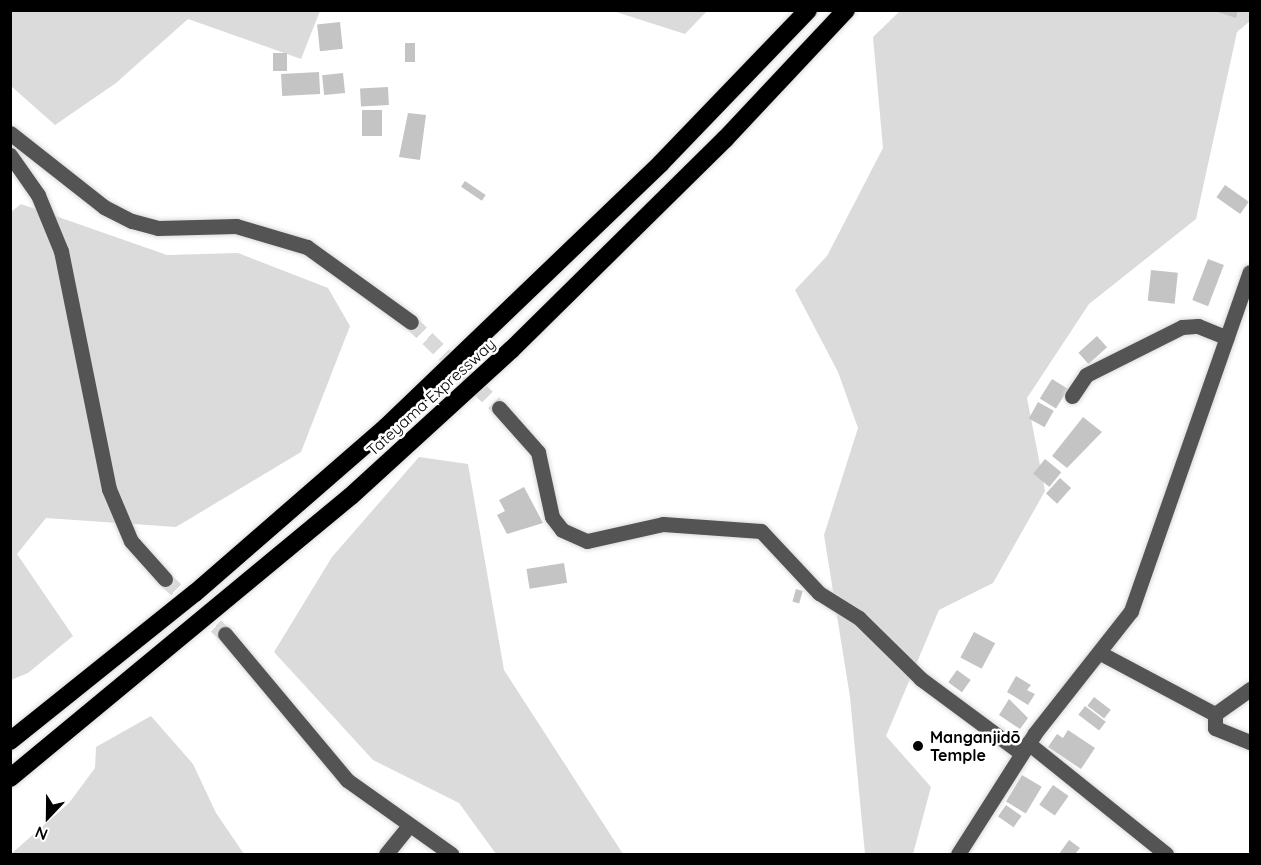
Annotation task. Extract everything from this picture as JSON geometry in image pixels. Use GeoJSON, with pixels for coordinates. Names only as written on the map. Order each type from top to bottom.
{"type":"FeatureCollection","features":[{"type":"Feature","properties":{"kind":"highway","name":"Tateyama Expressway"},"geometry":{"type":"LineString","coordinates":[[10,741],[195,593],[386,427],[662,163],[808,10]]}},
{"type":"Feature","properties":{"kind":"highway","name":"Tateyama Expressway"},"geometry":{"type":"LineString","coordinates":[[10,778],[297,543],[503,357],[717,147],[846,10]]}},
{"type":"Feature","properties":{"kind":"street"},"geometry":{"type":"LineString","coordinates":[[10,133],[104,207],[132,221],[158,228],[236,226],[307,246],[411,322]]}},
{"type":"Feature","properties":{"kind":"street"},"geometry":{"type":"LineString","coordinates":[[10,155],[38,195],[61,251],[108,489],[131,542],[165,579]]}},
{"type":"Feature","properties":{"kind":"street"},"geometry":{"type":"LineString","coordinates":[[958,855],[1024,748],[1102,654],[1131,611],[1251,272]]}},
{"type":"Feature","properties":{"kind":"street"},"geometry":{"type":"LineString","coordinates":[[1072,396],[1086,375],[1182,327],[1198,326],[1227,338]]}},
{"type":"Feature","properties":{"kind":"street"},"geometry":{"type":"LineString","coordinates":[[499,408],[538,452],[552,517],[562,530],[586,541],[663,524],[771,536],[819,593],[859,618],[921,679],[1024,748],[1166,855]]}},
{"type":"Feature","properties":{"kind":"street"},"geometry":{"type":"LineString","coordinates":[[225,634],[347,780],[408,827],[451,855]]}},
{"type":"Feature","properties":{"kind":"street"},"geometry":{"type":"LineString","coordinates":[[1102,654],[1215,714]]}},
{"type":"Feature","properties":{"kind":"street"},"geometry":{"type":"LineString","coordinates":[[1215,714],[1251,689]]}},
{"type":"Feature","properties":{"kind":"street"},"geometry":{"type":"LineString","coordinates":[[1215,714],[1215,728],[1251,742]]}},
{"type":"Feature","properties":{"kind":"street"},"geometry":{"type":"LineString","coordinates":[[386,855],[408,827]]}},
{"type":"Feature","properties":{"kind":"shaded area"},"geometry":{"type":"Polygon","coordinates":[[[11,11],[320,11],[301,59],[188,19],[116,83],[55,125],[11,86],[11,11]]]}},
{"type":"Feature","properties":{"kind":"shaded area"},"geometry":{"type":"Polygon","coordinates":[[[613,11],[707,11],[685,34],[613,11]]]}},
{"type":"Feature","properties":{"kind":"shaded area"},"geometry":{"type":"Polygon","coordinates":[[[900,11],[1250,11],[1250,21],[1237,32],[1196,219],[1089,304],[1027,398],[1045,491],[993,583],[939,610],[886,736],[931,787],[913,854],[865,854],[850,697],[824,535],[858,428],[838,372],[795,290],[827,256],[883,148],[873,37],[900,11]]]}},
{"type":"Feature","properties":{"kind":"shaded area"},"geometry":{"type":"Polygon","coordinates":[[[21,204],[167,255],[238,253],[328,288],[350,326],[301,452],[176,527],[46,518],[17,554],[73,636],[28,673],[11,680],[11,212],[21,204]]]}},
{"type":"Feature","properties":{"kind":"shaded area"},"geometry":{"type":"Polygon","coordinates":[[[419,457],[468,464],[504,670],[623,854],[496,854],[459,803],[373,760],[274,652],[332,557],[419,457]]]}},
{"type":"Feature","properties":{"kind":"shaded area"},"geometry":{"type":"Polygon","coordinates":[[[151,716],[193,764],[216,813],[244,854],[11,854],[69,803],[95,768],[96,747],[151,716]]]}},
{"type":"Feature","properties":{"kind":"building"},"geometry":{"type":"Polygon","coordinates":[[[1212,10],[1238,10],[1236,18],[1212,10]]]}},
{"type":"Feature","properties":{"kind":"building"},"geometry":{"type":"Polygon","coordinates":[[[340,22],[343,49],[320,51],[317,24],[340,22]]]}},
{"type":"Feature","properties":{"kind":"building"},"geometry":{"type":"Polygon","coordinates":[[[405,43],[415,43],[415,62],[405,62],[405,43]]]}},
{"type":"Feature","properties":{"kind":"building"},"geometry":{"type":"Polygon","coordinates":[[[273,53],[287,53],[287,71],[273,71],[273,53]]]}},
{"type":"Feature","properties":{"kind":"building"},"geometry":{"type":"Polygon","coordinates":[[[319,72],[320,94],[282,96],[281,74],[319,72]]]}},
{"type":"Feature","properties":{"kind":"building"},"geometry":{"type":"Polygon","coordinates":[[[343,73],[345,93],[324,95],[322,75],[343,73]]]}},
{"type":"Feature","properties":{"kind":"building"},"geometry":{"type":"Polygon","coordinates":[[[388,87],[389,105],[361,106],[360,88],[388,87]]]}},
{"type":"Feature","properties":{"kind":"building"},"geometry":{"type":"Polygon","coordinates":[[[362,110],[382,110],[382,136],[362,136],[362,110]]]}},
{"type":"Feature","properties":{"kind":"building"},"geometry":{"type":"Polygon","coordinates":[[[408,113],[426,115],[420,160],[399,157],[408,113]]]}},
{"type":"Feature","properties":{"kind":"building"},"geometry":{"type":"Polygon","coordinates":[[[465,181],[486,195],[482,201],[461,187],[465,181]]]}},
{"type":"Feature","properties":{"kind":"building"},"geometry":{"type":"Polygon","coordinates":[[[1225,185],[1249,202],[1240,214],[1216,197],[1225,185]]]}},
{"type":"Feature","properties":{"kind":"building"},"geometry":{"type":"Polygon","coordinates":[[[1208,259],[1224,265],[1208,306],[1192,300],[1208,259]]]}},
{"type":"Feature","properties":{"kind":"building"},"geometry":{"type":"Polygon","coordinates":[[[1151,270],[1178,273],[1175,304],[1148,301],[1151,270]]]}},
{"type":"Feature","properties":{"kind":"building"},"geometry":{"type":"Polygon","coordinates":[[[1097,336],[1107,347],[1088,364],[1078,353],[1097,336]]]}},
{"type":"Feature","properties":{"kind":"building"},"geometry":{"type":"Polygon","coordinates":[[[1052,379],[1068,389],[1056,409],[1040,399],[1052,379]]]}},
{"type":"Feature","properties":{"kind":"building"},"geometry":{"type":"Polygon","coordinates":[[[1038,402],[1054,411],[1045,427],[1029,419],[1038,402]]]}},
{"type":"Feature","properties":{"kind":"building"},"geometry":{"type":"Polygon","coordinates":[[[1083,417],[1102,432],[1067,468],[1052,456],[1083,417]]]}},
{"type":"Feature","properties":{"kind":"building"},"geometry":{"type":"Polygon","coordinates":[[[1045,459],[1061,472],[1049,487],[1033,474],[1045,459]]]}},
{"type":"Feature","properties":{"kind":"building"},"geometry":{"type":"Polygon","coordinates":[[[1060,478],[1071,488],[1057,504],[1046,494],[1060,478]]]}},
{"type":"Feature","properties":{"kind":"building"},"geometry":{"type":"Polygon","coordinates":[[[524,487],[543,523],[507,534],[497,515],[505,511],[499,500],[524,487]]]}},
{"type":"Feature","properties":{"kind":"building"},"geometry":{"type":"Polygon","coordinates":[[[564,563],[567,583],[530,589],[526,569],[564,563]]]}},
{"type":"Feature","properties":{"kind":"building"},"geometry":{"type":"Polygon","coordinates":[[[796,589],[803,591],[799,603],[792,601],[796,589]]]}},
{"type":"Feature","properties":{"kind":"building"},"geometry":{"type":"Polygon","coordinates":[[[974,632],[995,643],[982,669],[960,658],[974,632]]]}},
{"type":"Feature","properties":{"kind":"building"},"geometry":{"type":"Polygon","coordinates":[[[957,670],[971,680],[962,692],[948,682],[957,670]]]}},
{"type":"Feature","properties":{"kind":"building"},"geometry":{"type":"Polygon","coordinates":[[[1016,676],[1031,685],[1027,690],[1035,694],[1028,705],[1007,692],[1016,676]]]}},
{"type":"Feature","properties":{"kind":"building"},"geometry":{"type":"Polygon","coordinates":[[[1094,697],[1111,710],[1104,718],[1087,706],[1094,697]]]}},
{"type":"Feature","properties":{"kind":"building"},"geometry":{"type":"Polygon","coordinates":[[[1009,699],[1028,718],[1020,729],[999,715],[1009,699]]]}},
{"type":"Feature","properties":{"kind":"building"},"geometry":{"type":"Polygon","coordinates":[[[1085,706],[1106,722],[1099,730],[1078,715],[1085,706]]]}},
{"type":"Feature","properties":{"kind":"building"},"geometry":{"type":"Polygon","coordinates":[[[1068,730],[1095,748],[1081,769],[1048,747],[1057,734],[1063,738],[1068,730]]]}},
{"type":"Feature","properties":{"kind":"building","name":"Manganjidō Temple"},"geometry":{"type":"Polygon","coordinates":[[[917,739],[922,741],[924,746],[922,751],[917,753],[912,751],[910,746],[912,741],[917,739]]]}},
{"type":"Feature","properties":{"kind":"building"},"geometry":{"type":"Polygon","coordinates":[[[1022,775],[1042,787],[1026,813],[1006,802],[1022,775]]]}},
{"type":"Feature","properties":{"kind":"building"},"geometry":{"type":"Polygon","coordinates":[[[1053,785],[1069,796],[1055,816],[1039,805],[1053,785]]]}},
{"type":"Feature","properties":{"kind":"building"},"geometry":{"type":"Polygon","coordinates":[[[1006,805],[1022,816],[1014,827],[998,816],[1006,805]]]}},
{"type":"Feature","properties":{"kind":"building"},"geometry":{"type":"Polygon","coordinates":[[[1069,840],[1080,848],[1075,854],[1059,854],[1069,840]]]}},
{"type":"Feature","properties":{"kind":"tunnel"},"geometry":{"type":"LineString","coordinates":[[411,322],[499,408]]}},
{"type":"Feature","properties":{"kind":"tunnel"},"geometry":{"type":"LineString","coordinates":[[165,579],[225,634]]}},
{"type":"Feature","properties":{"kind":"place","name":"Manganjidō Temple"},"geometry":{"type":"Point","coordinates":[918,746]}}]}
